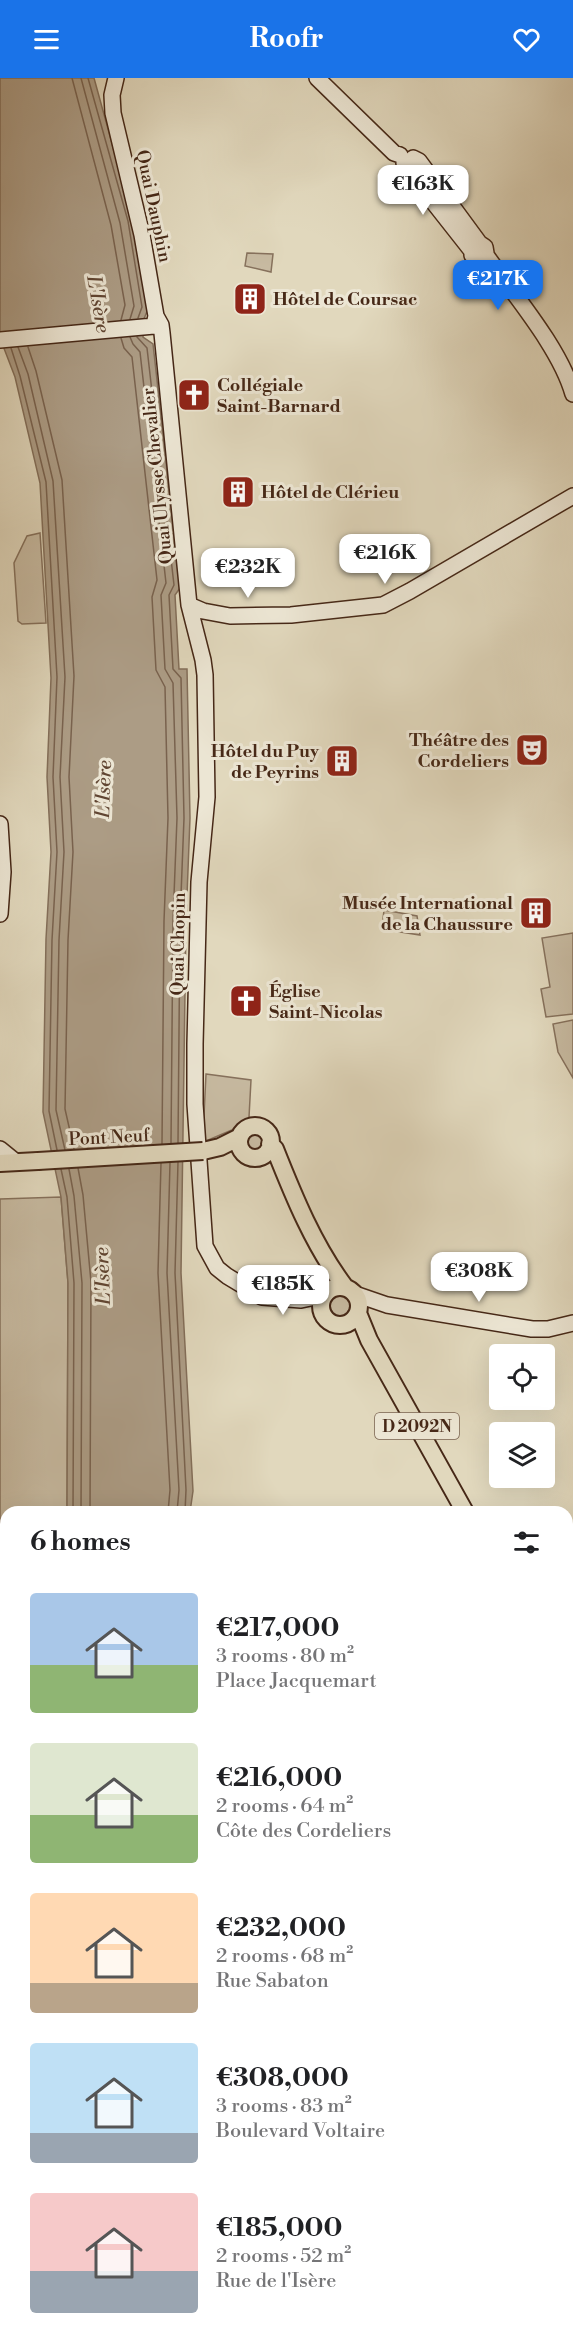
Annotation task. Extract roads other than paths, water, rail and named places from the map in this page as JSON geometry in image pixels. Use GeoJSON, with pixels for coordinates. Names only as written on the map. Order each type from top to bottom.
{"type":"FeatureCollection","features":[{"type":"Feature","properties":{"kind":"main road","name":"Quai Dauphin"},"geometry":{"type":"LineString","coordinates":[[116,78],[112,95],[113,112],[142,235],[153,323]]}},
{"type":"Feature","properties":{"kind":"main road"},"geometry":{"type":"LineString","coordinates":[[317,78],[394,153],[419,161],[531,328],[540,330],[570,375],[573,394]]}},
{"type":"Feature","properties":{"kind":"main road"},"geometry":{"type":"LineString","coordinates":[[0,340],[153,323]]}},
{"type":"Feature","properties":{"kind":"main road","name":"Quai Ulysse Chevalier"},"geometry":{"type":"LineString","coordinates":[[153,323],[162,344],[194,615]]}},
{"type":"Feature","properties":{"kind":"main road"},"geometry":{"type":"LineString","coordinates":[[194,615],[291,615],[383,604],[494,543],[573,496]]}},
{"type":"Feature","properties":{"kind":"main road","name":"Quai Chopin"},"geometry":{"type":"LineString","coordinates":[[194,615],[205,675],[207,797],[199,882],[195,1104],[205,1246],[217,1268],[240,1284],[267,1298],[343,1303]]}},
{"type":"Feature","properties":{"kind":"main road"},"geometry":{"type":"LineString","coordinates":[[0,824],[3,872],[0,914]]}},
{"type":"Feature","properties":{"kind":"main road"},"geometry":{"type":"LineString","coordinates":[[259,1126],[267,1132],[266,1150],[252,1157],[241,1144],[250,1127],[259,1126]]}},
{"type":"Feature","properties":{"kind":"main road","name":"Pont Neuf"},"geometry":{"type":"LineString","coordinates":[[8,1163],[203,1151],[241,1144]]}},
{"type":"Feature","properties":{"kind":"main road"},"geometry":{"type":"LineString","coordinates":[[0,1149],[8,1163]]}},
{"type":"Feature","properties":{"kind":"main road","name":"D 2092N"},"geometry":{"type":"LineString","coordinates":[[266,1150],[284,1175],[328,1264],[343,1303],[369,1340],[462,1506]]}},
{"type":"Feature","properties":{"kind":"main road"},"geometry":{"type":"LineString","coordinates":[[343,1303],[387,1305],[532,1329],[548,1329],[573,1323]]}},
{"type":"Feature","properties":{"kind":"water","name":"L'Isère"},"geometry":{"type":"Polygon","coordinates":[[[0,78],[94,78],[133,220],[148,309],[144,319],[143,337],[153,344],[180,588],[175,595],[179,669],[187,669],[190,818],[186,922],[181,1273],[193,1491],[191,1506],[67,1506],[68,1283],[61,1197],[43,1112],[46,939],[51,852],[47,777],[51,678],[40,483],[15,377],[0,338],[0,78]]]}},
{"type":"Feature","properties":{"kind":"place","name":"Hôtel de Coursac"},"geometry":{"type":"Point","coordinates":[250,299]}},
{"type":"Feature","properties":{"kind":"place","name":"Collégiale Saint-Barnard"},"geometry":{"type":"Point","coordinates":[194,395]}},
{"type":"Feature","properties":{"kind":"place","name":"Hôtel de Clérieu"},"geometry":{"type":"Point","coordinates":[238,492]}},
{"type":"Feature","properties":{"kind":"place","name":"Théâtre des Cordeliers"},"geometry":{"type":"Point","coordinates":[532,750]}},
{"type":"Feature","properties":{"kind":"place","name":"Hôtel du Puy de Peyrins"},"geometry":{"type":"Point","coordinates":[342,761]}},
{"type":"Feature","properties":{"kind":"place","name":"Musée International de la Chaussure"},"geometry":{"type":"Point","coordinates":[536,913]}},
{"type":"Feature","properties":{"kind":"place","name":"Église Saint-Nicolas"},"geometry":{"type":"Point","coordinates":[246,1001]}}]}
